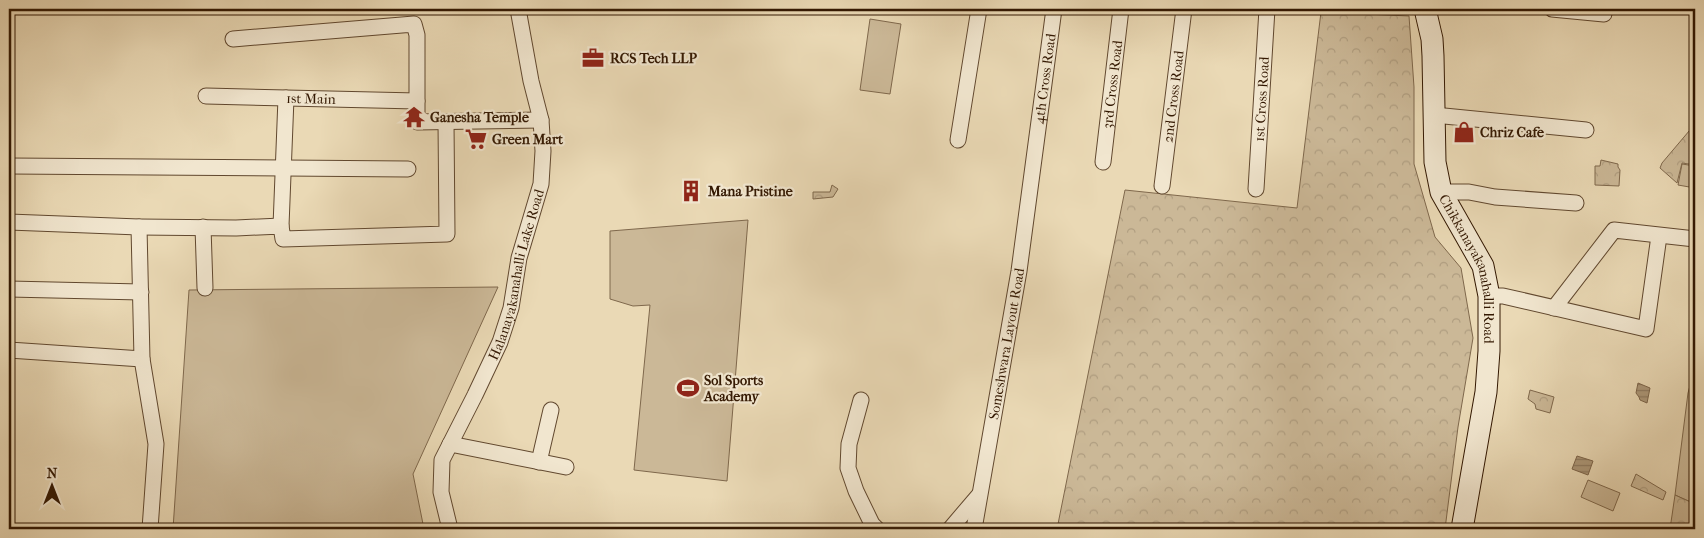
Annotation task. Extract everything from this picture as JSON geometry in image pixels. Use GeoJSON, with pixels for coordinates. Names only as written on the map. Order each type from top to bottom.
{"type":"FeatureCollection","features":[{"type":"Feature","properties":{"kind":"main road","name":"Chikkanayakanahalli Road"},"geometry":{"type":"LineString","coordinates":[[1425,9],[1432,39],[1435,162],[1441,192],[1483,266],[1489,296],[1489,350],[1486,392],[1462,529]]}},
{"type":"Feature","properties":{"kind":"street","name":"Halanayakanahalli Lake Road"},"geometry":{"type":"LineString","coordinates":[[450,529],[441,492],[442,460],[500,342],[511,308],[519,258],[542,184],[543,150],[541,120],[531,82],[518,9]]}},
{"type":"Feature","properties":{"kind":"street"},"geometry":{"type":"LineString","coordinates":[[958,140],[979,9]]}},
{"type":"Feature","properties":{"kind":"street","name":"4th Cross Road"},"geometry":{"type":"LineString","coordinates":[[1036,148],[1054,9]]}},
{"type":"Feature","properties":{"kind":"street","name":"3rd Cross Road"},"geometry":{"type":"LineString","coordinates":[[1103,162],[1121,9]]}},
{"type":"Feature","properties":{"kind":"street","name":"2nd Cross Road"},"geometry":{"type":"LineString","coordinates":[[1162,186],[1184,9]]}},
{"type":"Feature","properties":{"kind":"street","name":"1st Cross Road"},"geometry":{"type":"LineString","coordinates":[[1256,189],[1267,9]]}},
{"type":"Feature","properties":{"kind":"street"},"geometry":{"type":"LineString","coordinates":[[1552,9],[1604,14]]}},
{"type":"Feature","properties":{"kind":"street"},"geometry":{"type":"LineString","coordinates":[[233,39],[414,24],[417,35],[417,122],[541,120]]}},
{"type":"Feature","properties":{"kind":"street","name":"1st Main"},"geometry":{"type":"LineString","coordinates":[[206,96],[416,101]]}},
{"type":"Feature","properties":{"kind":"street"},"geometry":{"type":"LineString","coordinates":[[286,98],[281,226],[283,239],[447,234],[446,122]]}},
{"type":"Feature","properties":{"kind":"street"},"geometry":{"type":"LineString","coordinates":[[1434,115],[1586,130]]}},
{"type":"Feature","properties":{"kind":"street","name":"Someshwara Layout Road"},"geometry":{"type":"LineString","coordinates":[[974,529],[1019,271],[1036,148]]}},
{"type":"Feature","properties":{"kind":"street"},"geometry":{"type":"LineString","coordinates":[[9,166],[408,169]]}},
{"type":"Feature","properties":{"kind":"street"},"geometry":{"type":"LineString","coordinates":[[1441,192],[1469,192],[1495,196],[1576,202]]}},
{"type":"Feature","properties":{"kind":"street"},"geometry":{"type":"LineString","coordinates":[[9,222],[203,227],[281,226]]}},
{"type":"Feature","properties":{"kind":"street"},"geometry":{"type":"LineString","coordinates":[[140,226],[142,359],[156,444],[150,529]]}},
{"type":"Feature","properties":{"kind":"street"},"geometry":{"type":"LineString","coordinates":[[203,227],[205,288]]}},
{"type":"Feature","properties":{"kind":"street"},"geometry":{"type":"LineString","coordinates":[[1554,308],[1614,230],[1695,239]]}},
{"type":"Feature","properties":{"kind":"street"},"geometry":{"type":"LineString","coordinates":[[1489,296],[1503,296],[1646,330],[1659,236]]}},
{"type":"Feature","properties":{"kind":"street"},"geometry":{"type":"LineString","coordinates":[[9,289],[141,292]]}},
{"type":"Feature","properties":{"kind":"street"},"geometry":{"type":"LineString","coordinates":[[9,350],[142,359]]}},
{"type":"Feature","properties":{"kind":"street"},"geometry":{"type":"LineString","coordinates":[[861,400],[849,444],[848,468],[856,491],[872,524],[877,529]]}},
{"type":"Feature","properties":{"kind":"street"},"geometry":{"type":"LineString","coordinates":[[540,462],[551,410]]}},
{"type":"Feature","properties":{"kind":"street"},"geometry":{"type":"LineString","coordinates":[[450,444],[566,467]]}},
{"type":"Feature","properties":{"kind":"street"},"geometry":{"type":"LineString","coordinates":[[950,529],[980,494]]}},
{"type":"Feature","properties":{"kind":"green space"},"geometry":{"type":"Polygon","coordinates":[[[1321,12],[1409,16],[1414,87],[1414,164],[1435,237],[1461,268],[1473,338],[1458,427],[1445,529],[1057,529],[1125,190],[1297,208],[1321,12]]]}},
{"type":"Feature","properties":{"kind":"green space"},"geometry":{"type":"Polygon","coordinates":[[[870,19],[901,24],[890,94],[860,90],[870,19]]]}},
{"type":"Feature","properties":{"kind":"green space"},"geometry":{"type":"Polygon","coordinates":[[[1695,124],[1695,165],[1682,163],[1677,183],[1660,168],[1662,163],[1695,124]]]}},
{"type":"Feature","properties":{"kind":"green space"},"geometry":{"type":"Polygon","coordinates":[[[1601,160],[1618,164],[1620,170],[1619,186],[1595,185],[1595,166],[1600,166],[1601,160]]]}},
{"type":"Feature","properties":{"kind":"green space"},"geometry":{"type":"Polygon","coordinates":[[[1682,164],[1695,166],[1695,188],[1678,185],[1682,164]]]}},
{"type":"Feature","properties":{"kind":"green space"},"geometry":{"type":"Polygon","coordinates":[[[832,185],[838,189],[833,197],[813,199],[813,192],[830,192],[832,185]]]}},
{"type":"Feature","properties":{"kind":"green space","name":"Sol Sports Academy"},"geometry":{"type":"Polygon","coordinates":[[[748,220],[727,481],[634,470],[650,305],[633,306],[610,299],[610,231],[748,220]]]}},
{"type":"Feature","properties":{"kind":"green space"},"geometry":{"type":"Polygon","coordinates":[[[498,287],[413,474],[424,529],[173,529],[189,290],[498,287]]]}},
{"type":"Feature","properties":{"kind":"green space"},"geometry":{"type":"Polygon","coordinates":[[[1695,367],[1695,504],[1675,495],[1688,393],[1695,367]]]}},
{"type":"Feature","properties":{"kind":"green space"},"geometry":{"type":"Polygon","coordinates":[[[1530,390],[1554,397],[1550,413],[1536,409],[1535,404],[1528,399],[1530,390]]]}},
{"type":"Feature","properties":{"kind":"green space"},"geometry":{"type":"Polygon","coordinates":[[[1636,474],[1666,492],[1663,500],[1631,486],[1636,474]]]}},
{"type":"Feature","properties":{"kind":"green space"},"geometry":{"type":"Polygon","coordinates":[[[1588,480],[1620,493],[1613,511],[1581,497],[1588,480]]]}},
{"type":"Feature","properties":{"kind":"green space"},"geometry":{"type":"Polygon","coordinates":[[[1675,495],[1695,504],[1695,529],[1670,529],[1675,495]]]}},
{"type":"Feature","properties":{"kind":"shaded area"},"geometry":{"type":"Polygon","coordinates":[[[1638,383],[1650,388],[1647,403],[1640,400],[1636,393],[1638,383]]]}},
{"type":"Feature","properties":{"kind":"shaded area"},"geometry":{"type":"Polygon","coordinates":[[[1577,456],[1593,461],[1588,475],[1572,469],[1577,456]]]}},
{"type":"Feature","properties":{"kind":"place","name":"RCS Tech LLP"},"geometry":{"type":"Point","coordinates":[593,58]}},
{"type":"Feature","properties":{"kind":"place","name":"Ganesha Temple"},"geometry":{"type":"Point","coordinates":[414,117]}},
{"type":"Feature","properties":{"kind":"place","name":"Chriz Cafe"},"geometry":{"type":"Point","coordinates":[1464,132]}},
{"type":"Feature","properties":{"kind":"place","name":"Green Mart"},"geometry":{"type":"Point","coordinates":[476,139]}},
{"type":"Feature","properties":{"kind":"place","name":"Mana Pristine"},"geometry":{"type":"Point","coordinates":[691,191]}},
{"type":"Feature","properties":{"kind":"place","name":"Sol Sports Academy"},"geometry":{"type":"Point","coordinates":[688,388]}}]}
